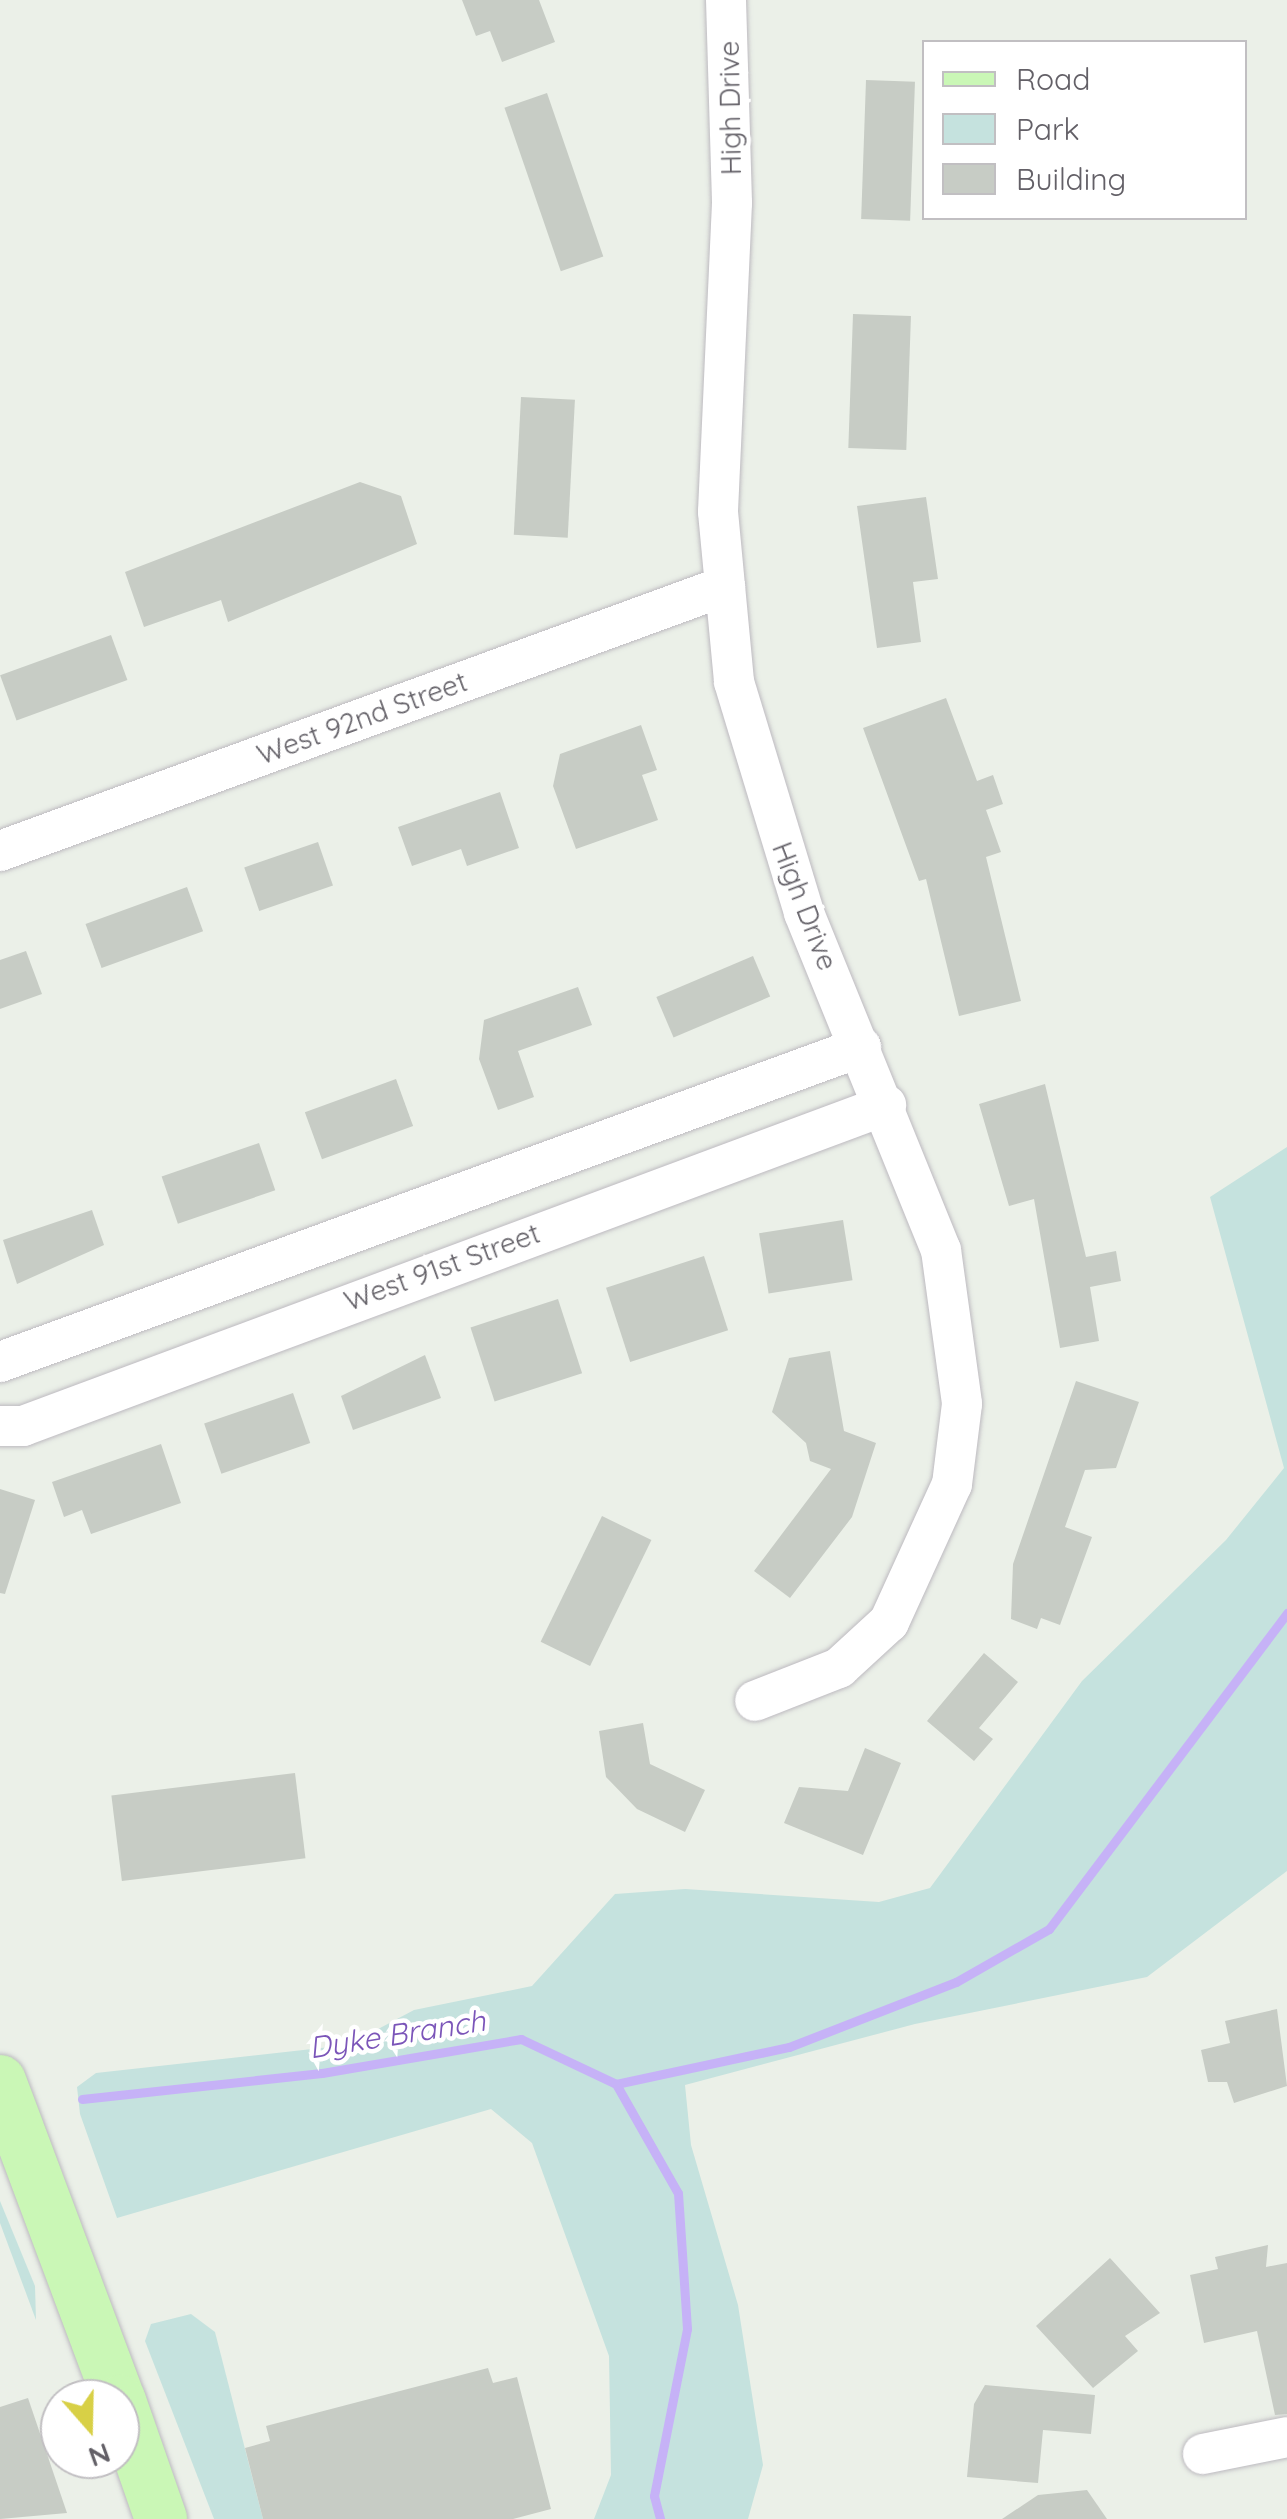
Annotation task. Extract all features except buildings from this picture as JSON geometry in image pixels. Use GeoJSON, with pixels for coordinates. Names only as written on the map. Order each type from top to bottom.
{"type":"FeatureCollection","features":[{"type":"Feature","properties":{"kind":"main road"},"geometry":{"type":"LineString","coordinates":[[0,2081],[112,2379]]}},
{"type":"Feature","properties":{"kind":"main road"},"geometry":{"type":"LineString","coordinates":[[140,2457],[162,2519]]}},
{"type":"Feature","properties":{"kind":"street","name":"High Drive"},"geometry":{"type":"LineString","coordinates":[[726,0],[732,203],[718,512],[734,682],[762,786],[886,1105],[958,1320],[961,1434],[952,1484],[889,1622],[839,1668],[754,1701]]}},
{"type":"Feature","properties":{"kind":"street","name":"West 92nd Street"},"geometry":{"type":"LineString","coordinates":[[0,851],[724,586]]}},
{"type":"Feature","properties":{"kind":"street"},"geometry":{"type":"LineString","coordinates":[[0,1362],[861,1047]]}},
{"type":"Feature","properties":{"kind":"street","name":"West 91st Street"},"geometry":{"type":"LineString","coordinates":[[0,1426],[23,1426],[886,1105]]}},
{"type":"Feature","properties":{"kind":"street"},"geometry":{"type":"LineString","coordinates":[[1203,2454],[1287,2437]]}},
{"type":"Feature","properties":{"kind":"green space"},"geometry":{"type":"Polygon","coordinates":[[[1287,1147],[1287,1871],[1147,1977],[915,2024],[685,2085],[691,2145],[738,2305],[763,2465],[748,2519],[594,2519],[611,2475],[609,2356],[532,2143],[491,2109],[117,2218],[80,2114],[77,2087],[96,2073],[348,2045],[414,2010],[532,1986],[615,1894],[685,1889],[879,1902],[930,1888],[1082,1681],[1226,1540],[1284,1468],[1210,1197],[1287,1147]]]}},
{"type":"Feature","properties":{"kind":"green space"},"geometry":{"type":"Polygon","coordinates":[[[0,2201],[35,2286],[36,2320],[0,2223],[0,2201]]]}},
{"type":"Feature","properties":{"kind":"green space"},"geometry":{"type":"Polygon","coordinates":[[[191,2314],[215,2332],[263,2519],[214,2519],[145,2341],[151,2324],[191,2314]]]}},
{"type":"Feature","properties":{"kind":"waterway"},"geometry":{"type":"LineString","coordinates":[[616,2084],[789,2047],[956,1982],[1049,1929],[1287,1613]]}},
{"type":"Feature","properties":{"kind":"waterway","name":"Dyke Branch"},"geometry":{"type":"LineString","coordinates":[[82,2099],[322,2073],[521,2039],[616,2084],[678,2193],[687,2329],[654,2496],[660,2519]]}}]}
